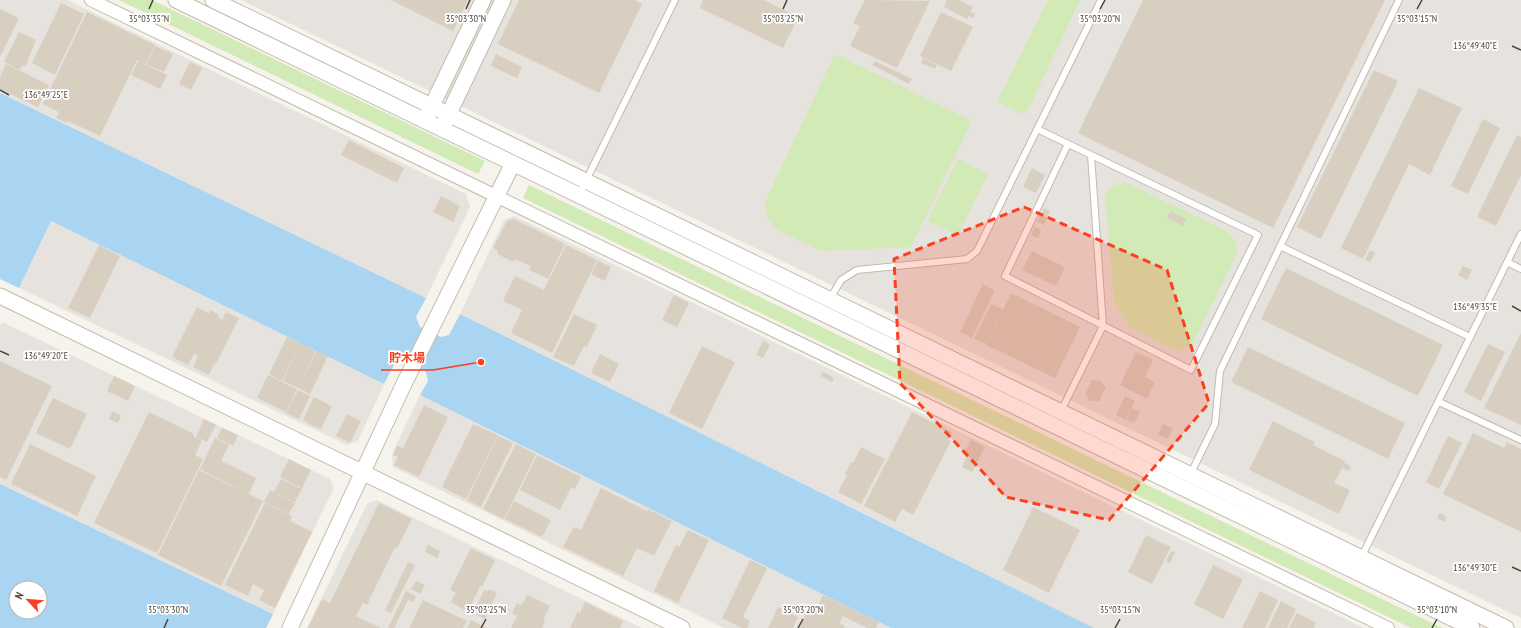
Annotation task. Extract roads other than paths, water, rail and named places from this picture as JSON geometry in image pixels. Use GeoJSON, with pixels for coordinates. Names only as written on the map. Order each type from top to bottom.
{"type":"FeatureCollection","features":[{"type":"Feature","properties":{"kind":"street"},"geometry":{"type":"LineString","coordinates":[[91,0],[1388,628]]}},
{"type":"Feature","properties":{"kind":"street"},"geometry":{"type":"LineString","coordinates":[[176,0],[513,163],[583,189],[830,298],[1190,475],[1472,628]]}},
{"type":"Feature","properties":{"kind":"street"},"geometry":{"type":"LineString","coordinates":[[213,0],[448,114],[583,189],[822,312],[1054,425],[1358,565],[1506,628]]}},
{"type":"Feature","properties":{"kind":"street"},"geometry":{"type":"LineString","coordinates":[[425,121],[483,0]]}},
{"type":"Feature","properties":{"kind":"street"},"geometry":{"type":"LineString","coordinates":[[441,129],[503,0]]}},
{"type":"Feature","properties":{"kind":"street"},"geometry":{"type":"LineString","coordinates":[[290,628],[402,388],[513,163]]}},
{"type":"Feature","properties":{"kind":"street"},"geometry":{"type":"LineString","coordinates":[[0,296],[682,628]]}},
{"type":"Feature","properties":{"kind":"lane"},"geometry":{"type":"LineString","coordinates":[[583,189],[675,0]]}},
{"type":"Feature","properties":{"kind":"lane"},"geometry":{"type":"LineString","coordinates":[[822,312],[841,280],[857,270],[967,259],[977,251],[1101,0]]}},
{"type":"Feature","properties":{"kind":"lane"},"geometry":{"type":"LineString","coordinates":[[1190,475],[1215,424],[1220,371],[1399,0]]}},
{"type":"Feature","properties":{"kind":"lane"},"geometry":{"type":"LineString","coordinates":[[1037,129],[1258,235],[1191,370],[1004,276],[1068,144]]}},
{"type":"Feature","properties":{"kind":"lane"},"geometry":{"type":"LineString","coordinates":[[1054,425],[1103,326],[1091,155]]}},
{"type":"Feature","properties":{"kind":"lane"},"geometry":{"type":"LineString","coordinates":[[1358,565],[1521,234]]}},
{"type":"Feature","properties":{"kind":"lane"},"geometry":{"type":"LineString","coordinates":[[1280,246],[1470,337]]}},
{"type":"Feature","properties":{"kind":"lane"},"geometry":{"type":"LineString","coordinates":[[1507,262],[1521,269]]}},
{"type":"Feature","properties":{"kind":"lane"},"geometry":{"type":"LineString","coordinates":[[1439,402],[1521,440]]}},
{"type":"Feature","properties":{"kind":"water"},"geometry":{"type":"Polygon","coordinates":[[[0,93],[426,298],[416,317],[420,327],[441,337],[449,335],[460,314],[1094,628],[891,628],[420,395],[428,381],[426,372],[402,360],[395,363],[384,384],[51,221],[19,288],[0,279],[0,93]]]}},
{"type":"Feature","properties":{"kind":"water"},"geometry":{"type":"Polygon","coordinates":[[[0,484],[273,614],[266,628],[0,628],[0,484]]]}},
{"type":"Feature","properties":{"kind":"place","name":"貯木場"},"geometry":{"type":"Point","coordinates":[481,362]}}]}
